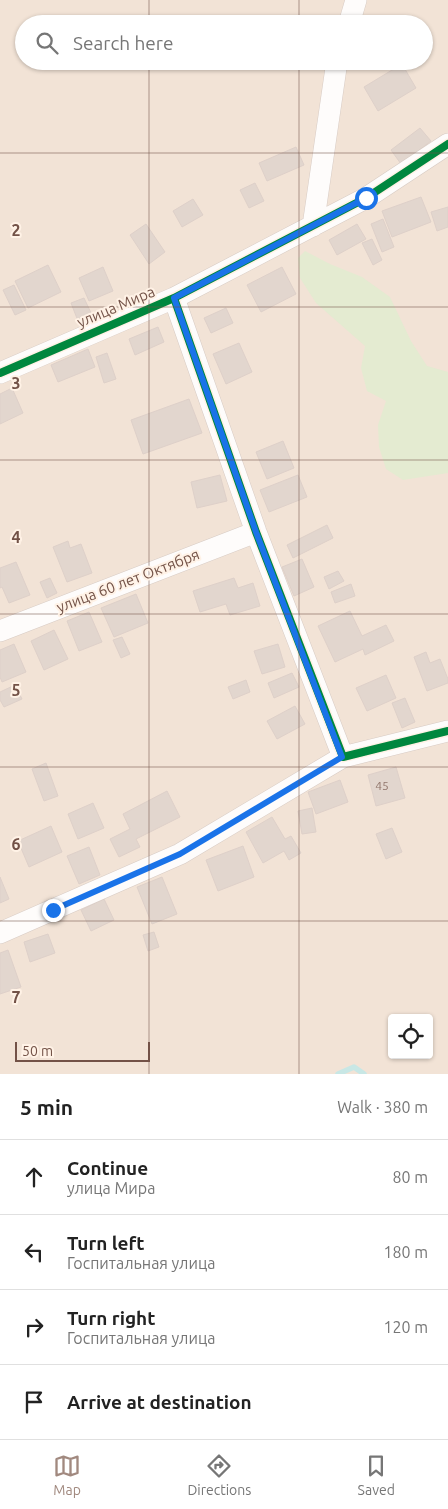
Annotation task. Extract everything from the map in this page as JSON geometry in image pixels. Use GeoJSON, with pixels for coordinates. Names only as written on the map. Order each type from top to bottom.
{"type":"FeatureCollection","features":[{"type":"Feature","properties":{"kind":"street"},"geometry":{"type":"LineString","coordinates":[[351,15],[356,0]]}},
{"type":"Feature","properties":{"kind":"street"},"geometry":{"type":"LineString","coordinates":[[313,226],[336,70]]}},
{"type":"Feature","properties":{"kind":"street","name":"улица Мира"},"geometry":{"type":"LineString","coordinates":[[0,373],[174,298],[366,198],[448,144]]}},
{"type":"Feature","properties":{"kind":"street"},"geometry":{"type":"LineString","coordinates":[[174,298],[256,532],[342,757]]}},
{"type":"Feature","properties":{"kind":"street","name":"улица 60 лет Октября"},"geometry":{"type":"LineString","coordinates":[[0,631],[256,532]]}},
{"type":"Feature","properties":{"kind":"street"},"geometry":{"type":"LineString","coordinates":[[0,933],[180,854],[342,757],[448,731]]}},
{"type":"Feature","properties":{"kind":"shaded area"},"geometry":{"type":"Polygon","coordinates":[[[0,0],[448,0],[448,1074],[0,1074],[0,0]]]}},
{"type":"Feature","properties":{"kind":"green space"},"geometry":{"type":"Polygon","coordinates":[[[305,251],[362,277],[390,297],[411,341],[427,366],[448,372],[448,473],[403,480],[386,469],[379,447],[378,425],[386,401],[367,391],[361,368],[365,346],[316,303],[300,278],[298,258],[305,251]]]}},
{"type":"Feature","properties":{"kind":"building"},"geometry":{"type":"Polygon","coordinates":[[[392,70],[406,70],[416,88],[378,111],[364,87],[392,70]]]}},
{"type":"Feature","properties":{"kind":"building"},"geometry":{"type":"Polygon","coordinates":[[[420,128],[431,141],[401,164],[391,150],[420,128]]]}},
{"type":"Feature","properties":{"kind":"building"},"geometry":{"type":"Polygon","coordinates":[[[296,147],[304,165],[267,181],[259,163],[296,147]]]}},
{"type":"Feature","properties":{"kind":"building"},"geometry":{"type":"Polygon","coordinates":[[[255,183],[264,201],[249,208],[240,190],[255,183]]]}},
{"type":"Feature","properties":{"kind":"building"},"geometry":{"type":"Polygon","coordinates":[[[421,197],[431,222],[392,237],[382,211],[421,197]]]}},
{"type":"Feature","properties":{"kind":"building"},"geometry":{"type":"Polygon","coordinates":[[[193,199],[203,215],[182,227],[173,211],[193,199]]]}},
{"type":"Feature","properties":{"kind":"building"},"geometry":{"type":"Polygon","coordinates":[[[448,207],[448,227],[437,231],[431,212],[448,207]]]}},
{"type":"Feature","properties":{"kind":"building"},"geometry":{"type":"Polygon","coordinates":[[[383,219],[394,247],[382,252],[371,224],[383,219]]]}},
{"type":"Feature","properties":{"kind":"building"},"geometry":{"type":"Polygon","coordinates":[[[146,224],[165,252],[149,264],[130,235],[146,224]]]}},
{"type":"Feature","properties":{"kind":"building"},"geometry":{"type":"Polygon","coordinates":[[[357,224],[366,239],[337,255],[329,240],[357,224]]]}},
{"type":"Feature","properties":{"kind":"building"},"geometry":{"type":"Polygon","coordinates":[[[372,239],[382,260],[373,265],[362,243],[372,239]]]}},
{"type":"Feature","properties":{"kind":"building"},"geometry":{"type":"Polygon","coordinates":[[[48,265],[61,292],[28,308],[15,281],[48,265]]]}},
{"type":"Feature","properties":{"kind":"building"},"geometry":{"type":"Polygon","coordinates":[[[103,267],[113,291],[89,301],[79,278],[103,267]]]}},
{"type":"Feature","properties":{"kind":"building"},"geometry":{"type":"Polygon","coordinates":[[[282,267],[296,294],[261,312],[247,285],[282,267]]]}},
{"type":"Feature","properties":{"kind":"building"},"geometry":{"type":"Polygon","coordinates":[[[14,285],[26,310],[15,315],[3,290],[14,285]]]}},
{"type":"Feature","properties":{"kind":"building"},"geometry":{"type":"Polygon","coordinates":[[[84,298],[92,315],[78,321],[71,303],[84,298]]]}},
{"type":"Feature","properties":{"kind":"building"},"geometry":{"type":"Polygon","coordinates":[[[226,308],[233,323],[211,333],[204,318],[226,308]]]}},
{"type":"Feature","properties":{"kind":"building"},"geometry":{"type":"Polygon","coordinates":[[[158,327],[164,342],[135,355],[129,339],[158,327]]]}},
{"type":"Feature","properties":{"kind":"building"},"geometry":{"type":"Polygon","coordinates":[[[239,343],[252,372],[226,384],[213,354],[239,343]]]}},
{"type":"Feature","properties":{"kind":"building"},"geometry":{"type":"Polygon","coordinates":[[[88,349],[95,367],[58,382],[51,365],[88,349]]]}},
{"type":"Feature","properties":{"kind":"building"},"geometry":{"type":"Polygon","coordinates":[[[107,353],[116,379],[104,383],[96,357],[107,353]]]}},
{"type":"Feature","properties":{"kind":"building"},"geometry":{"type":"Polygon","coordinates":[[[12,388],[23,413],[0,424],[0,394],[12,388]]]}},
{"type":"Feature","properties":{"kind":"building"},"geometry":{"type":"Polygon","coordinates":[[[189,399],[202,433],[143,454],[131,420],[189,399]]]}},
{"type":"Feature","properties":{"kind":"building"},"geometry":{"type":"Polygon","coordinates":[[[283,441],[294,468],[267,479],[256,452],[283,441]]]}},
{"type":"Feature","properties":{"kind":"building"},"geometry":{"type":"Polygon","coordinates":[[[220,475],[227,501],[197,508],[191,482],[220,475]]]}},
{"type":"Feature","properties":{"kind":"building"},"geometry":{"type":"Polygon","coordinates":[[[298,475],[307,497],[269,512],[260,490],[298,475]]]}},
{"type":"Feature","properties":{"kind":"building"},"geometry":{"type":"Polygon","coordinates":[[[327,525],[333,538],[293,558],[287,545],[327,525]]]}},
{"type":"Feature","properties":{"kind":"building"},"geometry":{"type":"Polygon","coordinates":[[[68,541],[70,548],[81,544],[92,573],[67,582],[53,547],[68,541]]]}},
{"type":"Feature","properties":{"kind":"building"},"geometry":{"type":"Polygon","coordinates":[[[302,559],[314,587],[294,596],[282,567],[302,559]]]}},
{"type":"Feature","properties":{"kind":"building"},"geometry":{"type":"Polygon","coordinates":[[[16,562],[30,595],[9,603],[2,587],[0,588],[0,568],[16,562]]]}},
{"type":"Feature","properties":{"kind":"building"},"geometry":{"type":"Polygon","coordinates":[[[338,571],[344,581],[329,589],[324,577],[338,571]]]}},
{"type":"Feature","properties":{"kind":"building"},"geometry":{"type":"Polygon","coordinates":[[[50,578],[57,593],[47,598],[40,582],[50,578]]]}},
{"type":"Feature","properties":{"kind":"building"},"geometry":{"type":"Polygon","coordinates":[[[234,578],[238,588],[253,583],[260,606],[230,615],[226,604],[200,612],[193,591],[234,578]]]}},
{"type":"Feature","properties":{"kind":"building"},"geometry":{"type":"Polygon","coordinates":[[[351,584],[355,596],[335,603],[331,592],[351,584]]]}},
{"type":"Feature","properties":{"kind":"building"},"geometry":{"type":"Polygon","coordinates":[[[136,594],[148,623],[114,637],[101,608],[136,594]]]}},
{"type":"Feature","properties":{"kind":"building"},"geometry":{"type":"Polygon","coordinates":[[[350,611],[362,636],[386,625],[394,641],[365,655],[363,649],[335,662],[318,626],[350,611]]]}},
{"type":"Feature","properties":{"kind":"building"},"geometry":{"type":"Polygon","coordinates":[[[89,612],[102,642],[79,651],[67,621],[89,612]]]}},
{"type":"Feature","properties":{"kind":"building"},"geometry":{"type":"Polygon","coordinates":[[[54,630],[68,659],[44,670],[31,641],[54,630]]]}},
{"type":"Feature","properties":{"kind":"building"},"geometry":{"type":"Polygon","coordinates":[[[122,637],[130,654],[121,658],[113,640],[122,637]]]}},
{"type":"Feature","properties":{"kind":"building"},"geometry":{"type":"Polygon","coordinates":[[[14,644],[26,672],[2,682],[0,677],[0,650],[14,644]]]}},
{"type":"Feature","properties":{"kind":"building"},"geometry":{"type":"Polygon","coordinates":[[[278,644],[285,667],[262,674],[254,651],[278,644]]]}},
{"type":"Feature","properties":{"kind":"building"},"geometry":{"type":"Polygon","coordinates":[[[426,652],[430,663],[440,659],[448,679],[448,683],[427,691],[414,657],[426,652]]]}},
{"type":"Feature","properties":{"kind":"building"},"geometry":{"type":"Polygon","coordinates":[[[292,673],[299,687],[274,698],[268,683],[292,673]]]}},
{"type":"Feature","properties":{"kind":"building"},"geometry":{"type":"Polygon","coordinates":[[[386,675],[396,698],[367,711],[356,688],[386,675]]]}},
{"type":"Feature","properties":{"kind":"building"},"geometry":{"type":"Polygon","coordinates":[[[246,680],[250,692],[233,699],[228,687],[246,680]]]}},
{"type":"Feature","properties":{"kind":"building"},"geometry":{"type":"Polygon","coordinates":[[[15,685],[22,699],[4,707],[0,700],[0,692],[15,685]]]}},
{"type":"Feature","properties":{"kind":"building"},"geometry":{"type":"Polygon","coordinates":[[[405,698],[415,722],[402,728],[392,703],[405,698]]]}},
{"type":"Feature","properties":{"kind":"building"},"geometry":{"type":"Polygon","coordinates":[[[295,706],[305,724],[277,739],[267,721],[295,706]]]}},
{"type":"Feature","properties":{"kind":"building"},"geometry":{"type":"Polygon","coordinates":[[[46,763],[58,796],[44,801],[32,769],[46,763]]]}},
{"type":"Feature","properties":{"kind":"building"},"geometry":{"type":"Polygon","coordinates":[[[396,767],[405,798],[376,806],[368,775],[396,767]]]}},
{"type":"Feature","properties":{"kind":"building"},"geometry":{"type":"Polygon","coordinates":[[[340,780],[348,802],[316,814],[308,792],[340,780]]]}},
{"type":"Feature","properties":{"kind":"building"},"geometry":{"type":"Polygon","coordinates":[[[167,791],[180,817],[136,839],[140,847],[119,857],[110,839],[130,829],[123,814],[167,791]]]}},
{"type":"Feature","properties":{"kind":"building"},"geometry":{"type":"Polygon","coordinates":[[[93,803],[104,828],[78,839],[68,814],[93,803]]]}},
{"type":"Feature","properties":{"kind":"building"},"geometry":{"type":"Polygon","coordinates":[[[312,808],[316,832],[302,834],[298,811],[312,808]]]}},
{"type":"Feature","properties":{"kind":"building"},"geometry":{"type":"Polygon","coordinates":[[[272,817],[285,839],[291,836],[301,853],[289,860],[284,851],[263,863],[246,832],[272,817]]]}},
{"type":"Feature","properties":{"kind":"building"},"geometry":{"type":"Polygon","coordinates":[[[51,826],[62,852],[29,867],[18,841],[51,826]]]}},
{"type":"Feature","properties":{"kind":"building"},"geometry":{"type":"Polygon","coordinates":[[[392,828],[402,852],[386,859],[376,834],[392,828]]]}},
{"type":"Feature","properties":{"kind":"building"},"geometry":{"type":"Polygon","coordinates":[[[243,846],[254,877],[218,891],[206,860],[243,846]]]}},
{"type":"Feature","properties":{"kind":"building"},"geometry":{"type":"Polygon","coordinates":[[[89,847],[100,875],[79,884],[67,856],[89,847]]]}},
{"type":"Feature","properties":{"kind":"building"},"geometry":{"type":"Polygon","coordinates":[[[0,877],[9,899],[0,903],[0,877]]]}},
{"type":"Feature","properties":{"kind":"building"},"geometry":{"type":"Polygon","coordinates":[[[162,877],[177,914],[152,924],[137,887],[162,877]]]}},
{"type":"Feature","properties":{"kind":"building"},"geometry":{"type":"Polygon","coordinates":[[[104,899],[114,920],[91,931],[81,910],[104,899]]]}},
{"type":"Feature","properties":{"kind":"building"},"geometry":{"type":"Polygon","coordinates":[[[154,932],[159,947],[148,951],[143,935],[154,932]]]}},
{"type":"Feature","properties":{"kind":"building"},"geometry":{"type":"Polygon","coordinates":[[[48,934],[55,953],[30,962],[24,942],[48,934]]]}},
{"type":"Feature","properties":{"kind":"building"},"geometry":{"type":"Polygon","coordinates":[[[8,950],[21,987],[0,994],[0,953],[8,950]]]}},
{"type":"Feature","properties":{"kind":"waterway"},"geometry":{"type":"LineString","coordinates":[[338,1074],[354,1067],[364,1074]]}},
{"type":"Feature","properties":{"kind":"cycle path"},"geometry":{"type":"LineString","coordinates":[[0,373],[174,298],[366,198],[448,144]]}},
{"type":"Feature","properties":{"kind":"cycle path"},"geometry":{"type":"LineString","coordinates":[[174,298],[256,532],[343,757],[448,731]]}},
{"type":"Feature","properties":{"kind":"route"},"geometry":{"type":"LineString","coordinates":[[53,910],[180,854],[342,757],[256,532],[174,298],[366,198]]}}]}
